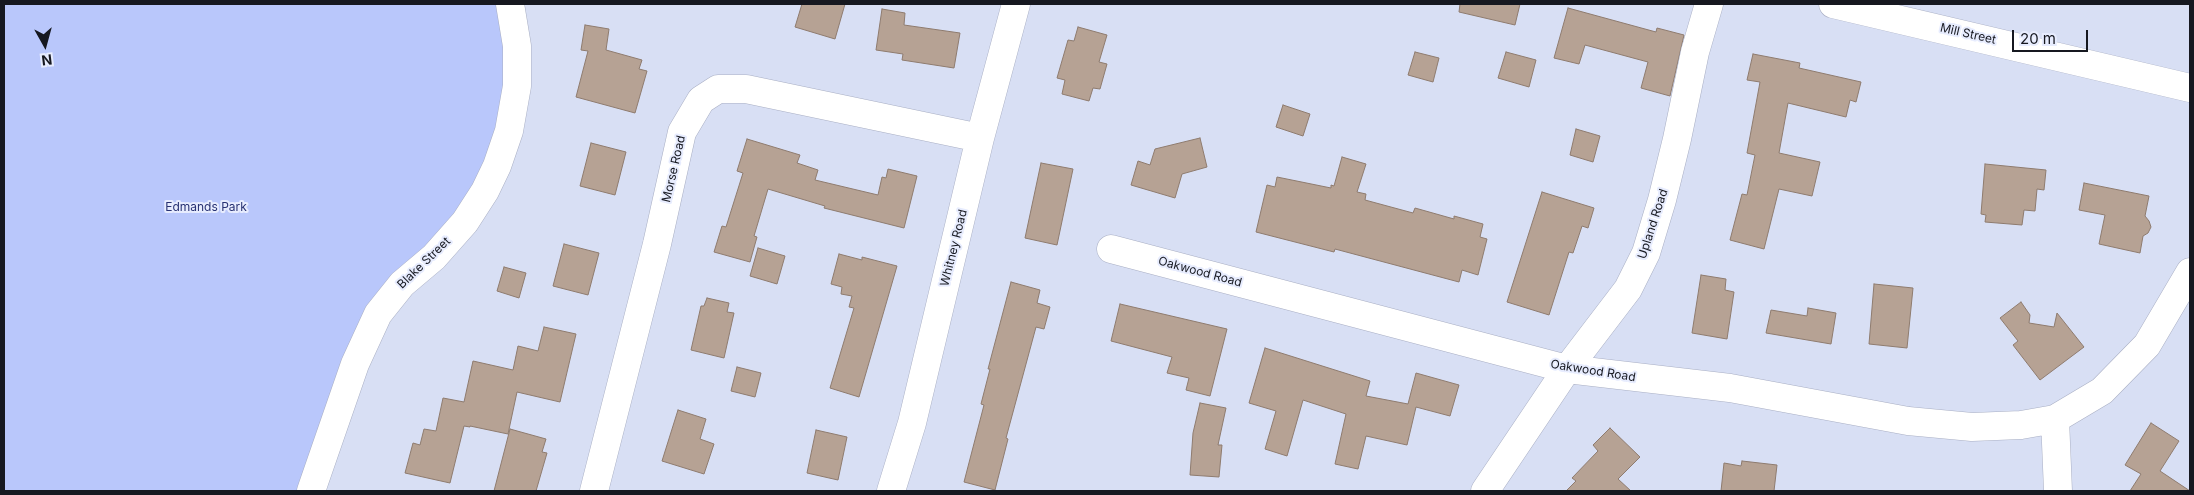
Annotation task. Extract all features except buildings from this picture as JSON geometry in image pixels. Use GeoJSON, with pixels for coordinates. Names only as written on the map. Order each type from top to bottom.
{"type":"FeatureCollection","features":[{"type":"Feature","properties":{"kind":"street","name":"Blake Street"},"geometry":{"type":"LineString","coordinates":[[312,491],[355,364],[378,314],[402,284],[434,257],[465,222],[485,191],[497,166],[509,131],[517,86],[517,46],[510,4]]}},
{"type":"Feature","properties":{"kind":"street","name":"Whitney Road"},"geometry":{"type":"LineString","coordinates":[[891,491],[912,423],[980,138],[1016,4]]}},
{"type":"Feature","properties":{"kind":"street","name":"Upland Road"},"geometry":{"type":"LineString","coordinates":[[1485,491],[1567,369],[1628,290],[1646,252],[1678,139],[1695,52],[1709,4]]}},
{"type":"Feature","properties":{"kind":"street","name":"Mill Street"},"geometry":{"type":"LineString","coordinates":[[1833,4],[2190,88]]}},
{"type":"Feature","properties":{"kind":"street","name":"Morse Road"},"geometry":{"type":"LineString","coordinates":[[594,491],[657,244],[682,132],[700,100],[718,89],[746,89],[980,138]]}},
{"type":"Feature","properties":{"kind":"street","name":"Oakwood Road"},"geometry":{"type":"LineString","coordinates":[[1111,249],[1567,369],[1730,388],[1908,420],[1963,426],[2021,425],[2055,419]]}},
{"type":"Feature","properties":{"kind":"street"},"geometry":{"type":"LineString","coordinates":[[2058,491],[2055,419],[2102,391],[2147,345],[2190,272]]}},
{"type":"Feature","properties":{"kind":"green space","name":"Edmands Park"},"geometry":{"type":"Polygon","coordinates":[[[4,4],[510,4],[504,149],[410,276],[311,491],[4,491],[4,4]]]}}]}
